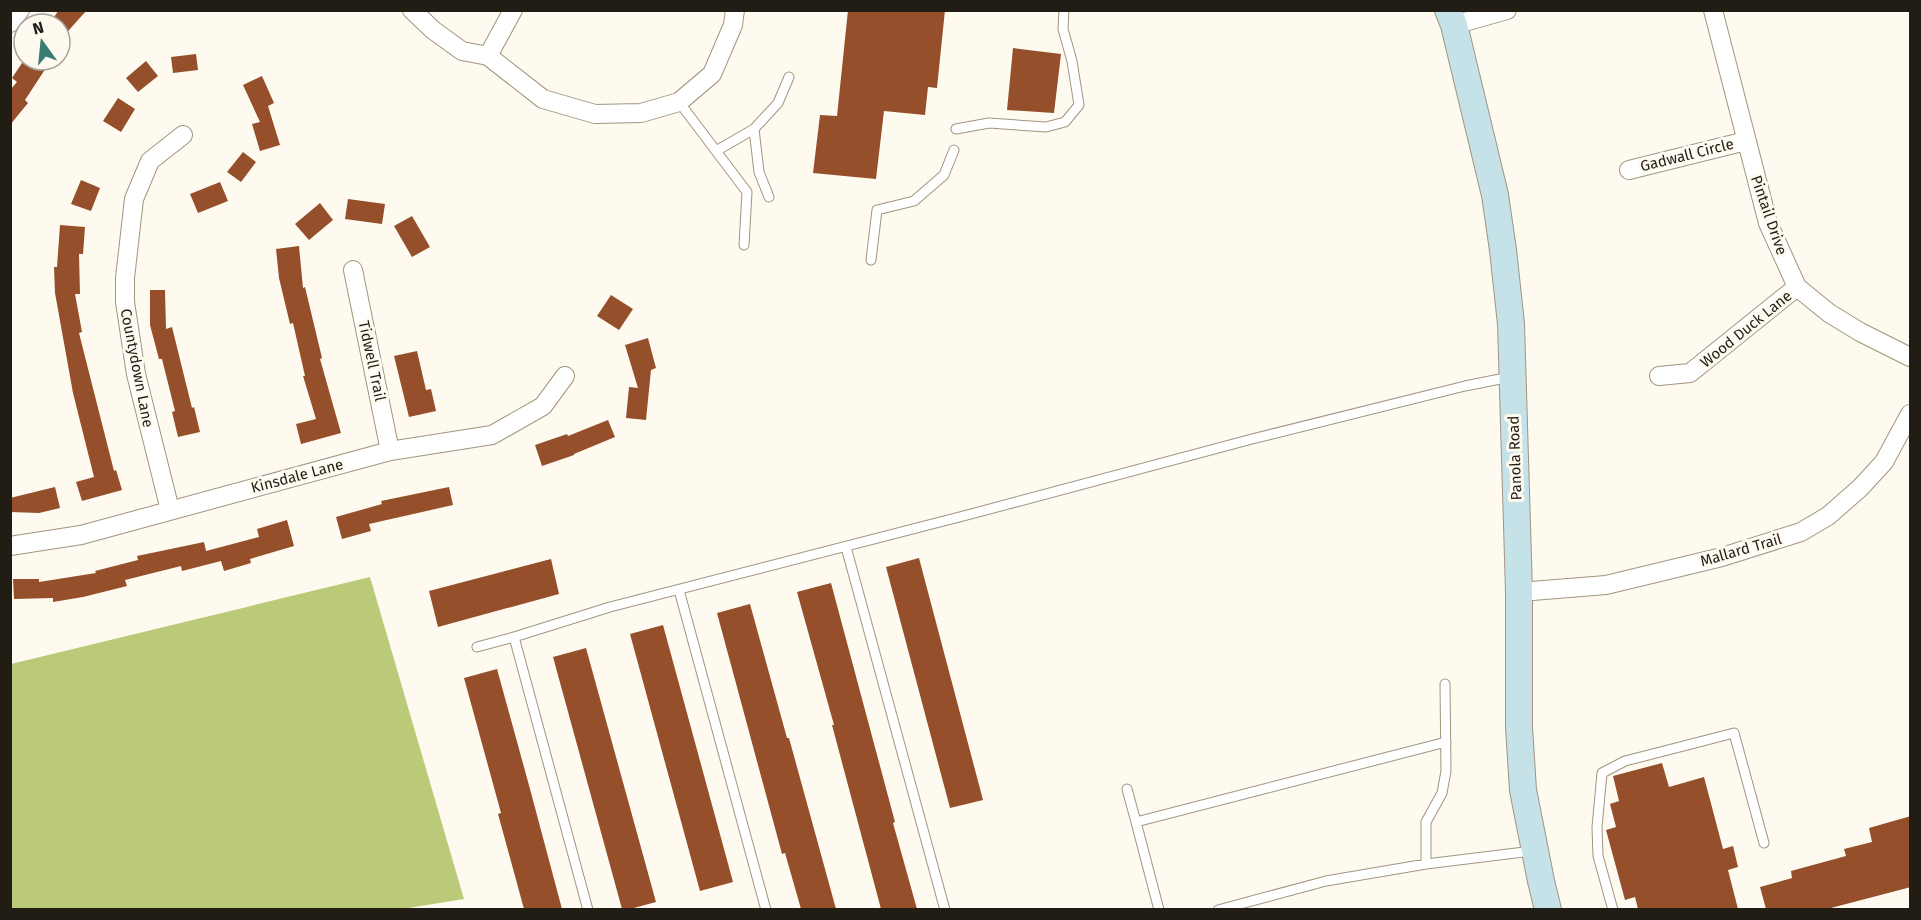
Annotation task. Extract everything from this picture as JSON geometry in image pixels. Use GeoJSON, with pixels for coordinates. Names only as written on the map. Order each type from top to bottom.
{"type":"FeatureCollection","features":[{"type":"Feature","properties":{"kind":"main road","name":"Panola Road"},"geometry":{"type":"LineString","coordinates":[[1451,18],[1495,195],[1503,250],[1511,324],[1519,592],[1519,737],[1523,790],[1548,909]]}},
{"type":"Feature","properties":{"kind":"street"},"geometry":{"type":"LineString","coordinates":[[10,23],[20,10]]}},
{"type":"Feature","properties":{"kind":"street"},"geometry":{"type":"LineString","coordinates":[[412,10],[433,30],[462,51],[488,56],[543,99],[595,114],[641,114],[679,102],[712,74],[733,25],[735,10]]}},
{"type":"Feature","properties":{"kind":"street"},"geometry":{"type":"LineString","coordinates":[[488,56],[513,10]]}},
{"type":"Feature","properties":{"kind":"street"},"geometry":{"type":"LineString","coordinates":[[1451,18],[1507,10]]}},
{"type":"Feature","properties":{"kind":"street","name":"Pintail Drive"},"geometry":{"type":"LineString","coordinates":[[1713,10],[1768,223],[1797,287],[1829,313],[1860,332],[1911,357]]}},
{"type":"Feature","properties":{"kind":"street","name":"Countydown Lane"},"geometry":{"type":"LineString","coordinates":[[170,510],[136,374],[125,302],[125,278],[134,199],[138,189],[150,161],[183,135]]}},
{"type":"Feature","properties":{"kind":"street","name":"Gadwall Circle"},"geometry":{"type":"LineString","coordinates":[[1629,170],[1746,141]]}},
{"type":"Feature","properties":{"kind":"street","name":"Tidwell Trail"},"geometry":{"type":"LineString","coordinates":[[353,270],[390,451]]}},
{"type":"Feature","properties":{"kind":"street","name":"Wood Duck Lane"},"geometry":{"type":"LineString","coordinates":[[1659,376],[1690,373],[1797,287]]}},
{"type":"Feature","properties":{"kind":"street","name":"Kinsdale Lane"},"geometry":{"type":"LineString","coordinates":[[10,546],[81,535],[390,451],[492,435],[543,406],[565,376]]}},
{"type":"Feature","properties":{"kind":"street","name":"Mallard Trail"},"geometry":{"type":"LineString","coordinates":[[1519,592],[1606,585],[1722,557],[1801,532],[1828,516],[1884,462],[1911,414]]}},
{"type":"Feature","properties":{"kind":"lane"},"geometry":{"type":"LineString","coordinates":[[956,129],[989,123],[1046,127],[1065,122],[1079,105],[1072,61],[1063,29],[1064,10]]}},
{"type":"Feature","properties":{"kind":"lane"},"geometry":{"type":"LineString","coordinates":[[716,151],[754,129],[778,103],[789,77]]}},
{"type":"Feature","properties":{"kind":"lane"},"geometry":{"type":"LineString","coordinates":[[679,102],[747,192],[744,244]]}},
{"type":"Feature","properties":{"kind":"lane"},"geometry":{"type":"LineString","coordinates":[[754,129],[759,172],[769,197]]}},
{"type":"Feature","properties":{"kind":"lane"},"geometry":{"type":"LineString","coordinates":[[871,260],[877,210],[914,201],[944,175],[954,150]]}},
{"type":"Feature","properties":{"kind":"lane"},"geometry":{"type":"LineString","coordinates":[[477,647],[610,608],[1252,439],[1465,386],[1512,377]]}},
{"type":"Feature","properties":{"kind":"lane"},"geometry":{"type":"LineString","coordinates":[[846,547],[945,909]]}},
{"type":"Feature","properties":{"kind":"lane"},"geometry":{"type":"LineString","coordinates":[[679,590],[766,909]]}},
{"type":"Feature","properties":{"kind":"lane"},"geometry":{"type":"LineString","coordinates":[[514,637],[588,909]]}},
{"type":"Feature","properties":{"kind":"lane"},"geometry":{"type":"LineString","coordinates":[[1426,864],[1426,822],[1442,793],[1446,771],[1445,684]]}},
{"type":"Feature","properties":{"kind":"lane"},"geometry":{"type":"LineString","coordinates":[[1613,909],[1598,856],[1597,827],[1602,774],[1624,761],[1734,734],[1764,843]]}},
{"type":"Feature","properties":{"kind":"lane"},"geometry":{"type":"LineString","coordinates":[[1136,822],[1446,742]]}},
{"type":"Feature","properties":{"kind":"lane"},"geometry":{"type":"LineString","coordinates":[[1127,789],[1159,909]]}},
{"type":"Feature","properties":{"kind":"lane"},"geometry":{"type":"LineString","coordinates":[[1218,909],[1326,881],[1426,864],[1534,850]]}},
{"type":"Feature","properties":{"kind":"green space"},"geometry":{"type":"Polygon","coordinates":[[[370,577],[464,899],[396,910],[11,909],[11,664],[370,577]]]}},
{"type":"Feature","properties":{"kind":"building"},"geometry":{"type":"Polygon","coordinates":[[[59,10],[87,10],[72,27],[72,12],[58,12],[59,10]]]}},
{"type":"Feature","properties":{"kind":"building"},"geometry":{"type":"Polygon","coordinates":[[[848,10],[945,10],[937,88],[928,87],[925,115],[884,111],[876,179],[813,173],[820,115],[837,116],[848,10]]]}},
{"type":"Feature","properties":{"kind":"building"},"geometry":{"type":"Polygon","coordinates":[[[1013,48],[1061,54],[1054,113],[1007,110],[1013,48]]]}},
{"type":"Feature","properties":{"kind":"building"},"geometry":{"type":"Polygon","coordinates":[[[196,54],[198,70],[173,73],[171,57],[196,54]]]}},
{"type":"Feature","properties":{"kind":"building"},"geometry":{"type":"Polygon","coordinates":[[[146,61],[158,76],[138,92],[126,78],[146,61]]]}},
{"type":"Feature","properties":{"kind":"building"},"geometry":{"type":"Polygon","coordinates":[[[16,72],[43,72],[25,100],[28,103],[10,125],[10,90],[17,82],[12,78],[16,72]]]}},
{"type":"Feature","properties":{"kind":"building"},"geometry":{"type":"Polygon","coordinates":[[[262,76],[274,103],[268,106],[280,145],[260,151],[252,124],[260,122],[243,85],[262,76]]]}},
{"type":"Feature","properties":{"kind":"building"},"geometry":{"type":"Polygon","coordinates":[[[118,98],[135,109],[121,132],[103,121],[118,98]]]}},
{"type":"Feature","properties":{"kind":"building"},"geometry":{"type":"Polygon","coordinates":[[[243,152],[256,162],[241,182],[227,172],[243,152]]]}},
{"type":"Feature","properties":{"kind":"building"},"geometry":{"type":"Polygon","coordinates":[[[81,180],[100,188],[91,211],[71,204],[81,180]]]}},
{"type":"Feature","properties":{"kind":"building"},"geometry":{"type":"Polygon","coordinates":[[[220,182],[228,201],[198,213],[190,194],[220,182]]]}},
{"type":"Feature","properties":{"kind":"building"},"geometry":{"type":"Polygon","coordinates":[[[348,199],[385,204],[382,224],[345,219],[348,199]]]}},
{"type":"Feature","properties":{"kind":"building"},"geometry":{"type":"Polygon","coordinates":[[[320,203],[333,220],[309,240],[295,224],[320,203]]]}},
{"type":"Feature","properties":{"kind":"building"},"geometry":{"type":"Polygon","coordinates":[[[412,216],[430,247],[412,257],[394,226],[412,216]]]}},
{"type":"Feature","properties":{"kind":"building"},"geometry":{"type":"Polygon","coordinates":[[[60,225],[85,227],[83,254],[79,254],[80,294],[75,294],[82,332],[79,333],[114,471],[116,470],[122,490],[82,501],[76,482],[94,477],[73,393],[55,293],[54,267],[57,267],[60,225]]]}},
{"type":"Feature","properties":{"kind":"building"},"geometry":{"type":"Polygon","coordinates":[[[299,246],[303,288],[305,287],[322,358],[320,359],[341,433],[301,444],[296,424],[316,419],[303,376],[305,376],[293,323],[290,324],[279,278],[276,249],[299,246]]]}},
{"type":"Feature","properties":{"kind":"building"},"geometry":{"type":"Polygon","coordinates":[[[150,290],[165,290],[166,329],[172,327],[200,432],[178,437],[172,412],[175,411],[162,359],[159,359],[150,325],[150,290]]]}},
{"type":"Feature","properties":{"kind":"building"},"geometry":{"type":"Polygon","coordinates":[[[611,295],[633,309],[619,330],[597,316],[611,295]]]}},
{"type":"Feature","properties":{"kind":"building"},"geometry":{"type":"Polygon","coordinates":[[[648,338],[656,368],[651,370],[646,420],[626,418],[629,387],[638,388],[625,345],[648,338]]]}},
{"type":"Feature","properties":{"kind":"building"},"geometry":{"type":"Polygon","coordinates":[[[417,351],[426,390],[431,389],[436,411],[409,417],[394,356],[417,351]]]}},
{"type":"Feature","properties":{"kind":"building"},"geometry":{"type":"Polygon","coordinates":[[[608,420],[615,437],[542,466],[535,445],[567,434],[568,436],[608,420]]]}},
{"type":"Feature","properties":{"kind":"building"},"geometry":{"type":"Polygon","coordinates":[[[55,487],[60,508],[39,513],[10,512],[10,498],[55,487]]]}},
{"type":"Feature","properties":{"kind":"building"},"geometry":{"type":"Polygon","coordinates":[[[449,487],[453,505],[369,524],[371,531],[342,539],[336,517],[382,504],[381,501],[449,487]]]}},
{"type":"Feature","properties":{"kind":"building"},"geometry":{"type":"Polygon","coordinates":[[[287,520],[294,546],[250,559],[251,563],[224,571],[221,561],[182,571],[181,566],[125,580],[127,586],[83,597],[53,602],[53,598],[14,599],[13,579],[39,579],[39,582],[96,573],[95,571],[138,560],[137,556],[204,542],[206,551],[259,537],[257,529],[287,520]]]}},
{"type":"Feature","properties":{"kind":"building"},"geometry":{"type":"Polygon","coordinates":[[[919,558],[983,800],[950,808],[886,567],[919,558]]]}},
{"type":"Feature","properties":{"kind":"building"},"geometry":{"type":"Polygon","coordinates":[[[551,559],[559,594],[438,627],[429,591],[551,559]]]}},
{"type":"Feature","properties":{"kind":"building"},"geometry":{"type":"Polygon","coordinates":[[[831,583],[917,909],[881,909],[832,725],[834,725],[797,592],[831,583]]]}},
{"type":"Feature","properties":{"kind":"building"},"geometry":{"type":"Polygon","coordinates":[[[750,604],[836,909],[801,909],[785,853],[782,854],[717,613],[750,604]]]}},
{"type":"Feature","properties":{"kind":"building"},"geometry":{"type":"Polygon","coordinates":[[[663,625],[733,882],[700,891],[630,634],[663,625]]]}},
{"type":"Feature","properties":{"kind":"building"},"geometry":{"type":"Polygon","coordinates":[[[586,648],[656,902],[630,909],[622,909],[553,657],[586,648]]]}},
{"type":"Feature","properties":{"kind":"building"},"geometry":{"type":"Polygon","coordinates":[[[497,669],[562,909],[524,909],[498,814],[501,813],[464,678],[497,669]]]}},
{"type":"Feature","properties":{"kind":"building"},"geometry":{"type":"Polygon","coordinates":[[[1662,763],[1669,787],[1704,777],[1723,849],[1733,846],[1738,867],[1728,870],[1738,909],[1638,909],[1635,897],[1625,900],[1606,830],[1616,827],[1610,804],[1619,801],[1613,776],[1662,763]]]}},
{"type":"Feature","properties":{"kind":"building"},"geometry":{"type":"Polygon","coordinates":[[[1911,816],[1911,887],[1827,909],[1766,909],[1760,887],[1792,878],[1791,871],[1846,856],[1844,849],[1872,842],[1869,828],[1911,816]]]}}]}
